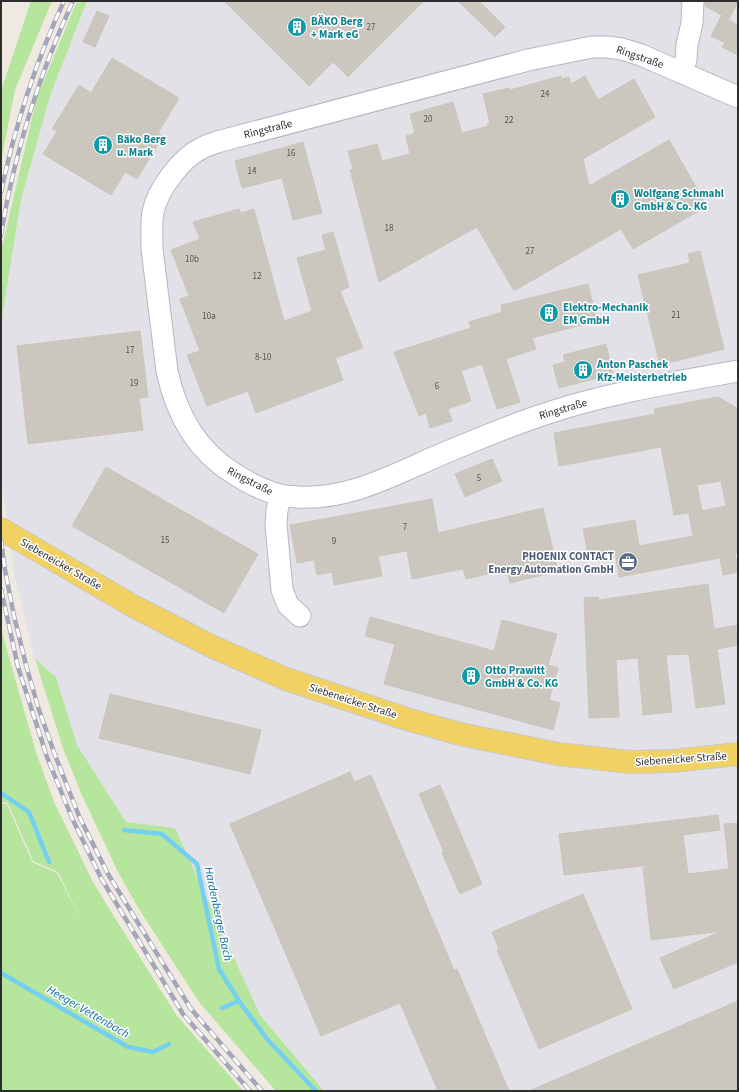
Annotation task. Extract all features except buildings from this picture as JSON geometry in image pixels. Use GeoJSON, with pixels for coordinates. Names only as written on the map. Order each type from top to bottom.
{"type":"FeatureCollection","features":[{"type":"Feature","properties":{"kind":"main road","name":"Siebeneicker Straße"},"geometry":{"type":"LineString","coordinates":[[1,529],[133,606],[211,646],[286,679],[410,720],[460,734],[558,754],[630,762],[673,761],[738,754]]}},
{"type":"Feature","properties":{"kind":"street"},"geometry":{"type":"LineString","coordinates":[[682,73],[686,60],[687,45],[692,23],[693,1]]}},
{"type":"Feature","properties":{"kind":"street","name":"Ringstraße"},"geometry":{"type":"LineString","coordinates":[[738,97],[641,55],[607,47],[592,47],[528,60],[216,142],[202,148],[188,157],[158,196],[153,213],[152,230],[152,249],[167,371],[176,406],[187,428],[210,456],[223,467],[247,482],[281,496],[311,498],[337,495],[360,489],[494,433],[556,410],[636,389],[738,371]]}},
{"type":"Feature","properties":{"kind":"street","name":"Ringstraße"},"geometry":{"type":"LineString","coordinates":[[281,496],[277,510],[276,525],[282,590],[288,605],[300,616]]}},
{"type":"Feature","properties":{"kind":"shaded area"},"geometry":{"type":"Polygon","coordinates":[[[87,1],[738,1],[738,1091],[324,1091],[260,1015],[175,828],[126,823],[77,745],[56,677],[35,659],[14,574],[1,476],[1,324],[21,200],[50,96],[87,1]]]}},
{"type":"Feature","properties":{"kind":"green space"},"geometry":{"type":"Polygon","coordinates":[[[31,1],[52,1],[15,90],[1,161],[1,91],[31,1]]]}},
{"type":"Feature","properties":{"kind":"green space"},"geometry":{"type":"Polygon","coordinates":[[[77,1],[87,1],[50,96],[21,200],[1,324],[1,251],[37,97],[77,1]]]}},
{"type":"Feature","properties":{"kind":"green space"},"geometry":{"type":"Polygon","coordinates":[[[1,629],[36,752],[54,802],[93,882],[177,1016],[243,1091],[1,1091],[1,803],[7,804],[32,862],[57,873],[83,924],[58,872],[33,861],[8,803],[1,802],[1,629]]]}},
{"type":"Feature","properties":{"kind":"green space"},"geometry":{"type":"Polygon","coordinates":[[[35,659],[56,677],[77,745],[126,822],[175,828],[260,1015],[324,1091],[276,1091],[199,1002],[137,906],[117,870],[81,793],[63,748],[35,659]]]}},
{"type":"Feature","properties":{"kind":"waterway","name":"Hardenberger Bach"},"geometry":{"type":"LineString","coordinates":[[1,793],[29,812],[49,862]]}},
{"type":"Feature","properties":{"kind":"waterway","name":"Hardenberger Bach"},"geometry":{"type":"LineString","coordinates":[[124,830],[162,834],[197,864],[219,969],[239,1001],[267,1039],[316,1091]]}},
{"type":"Feature","properties":{"kind":"waterway","name":"Heeger Vettenbach"},"geometry":{"type":"LineString","coordinates":[[1,973],[128,1047],[153,1052],[169,1044]]}},
{"type":"Feature","properties":{"kind":"waterway","name":"Heeger Vettenbach"},"geometry":{"type":"LineString","coordinates":[[222,1008],[239,1001]]}},
{"type":"Feature","properties":{"kind":"railway"},"geometry":{"type":"LineString","coordinates":[[1,192],[27,94],[44,47],[64,1]]}},
{"type":"Feature","properties":{"kind":"railway"},"geometry":{"type":"LineString","coordinates":[[1,235],[6,205],[29,115],[49,57],[73,1]]}},
{"type":"Feature","properties":{"kind":"railway"},"geometry":{"type":"LineString","coordinates":[[1,540],[14,616],[26,665],[39,710],[79,816],[108,874],[191,1009],[262,1091]]}},
{"type":"Feature","properties":{"kind":"railway"},"geometry":{"type":"LineString","coordinates":[[1,589],[18,667],[47,757],[72,818],[101,878],[183,1014],[250,1091]]}},
{"type":"Feature","properties":{"kind":"place","name":"BÄKO Berg + Mark eG"},"geometry":{"type":"Point","coordinates":[297,27]}},
{"type":"Feature","properties":{"kind":"place","name":"Bäko Berg u. Mark"},"geometry":{"type":"Point","coordinates":[103,145]}},
{"type":"Feature","properties":{"kind":"place","name":"Wolfgang Schmahl GmbH & Co. KG"},"geometry":{"type":"Point","coordinates":[620,199]}},
{"type":"Feature","properties":{"kind":"place","name":"Elektro-Mechanik EM GmbH"},"geometry":{"type":"Point","coordinates":[549,313]}},
{"type":"Feature","properties":{"kind":"place","name":"Anton Paschek Kfz-Meisterbetrieb"},"geometry":{"type":"Point","coordinates":[583,370]}},
{"type":"Feature","properties":{"kind":"place","name":"PHOENIX CONTACT Energy Automation GmbH"},"geometry":{"type":"Point","coordinates":[628,562]}},
{"type":"Feature","properties":{"kind":"place","name":"Otto Prawitt GmbH & Co. KG"},"geometry":{"type":"Point","coordinates":[471,676]}}]}
